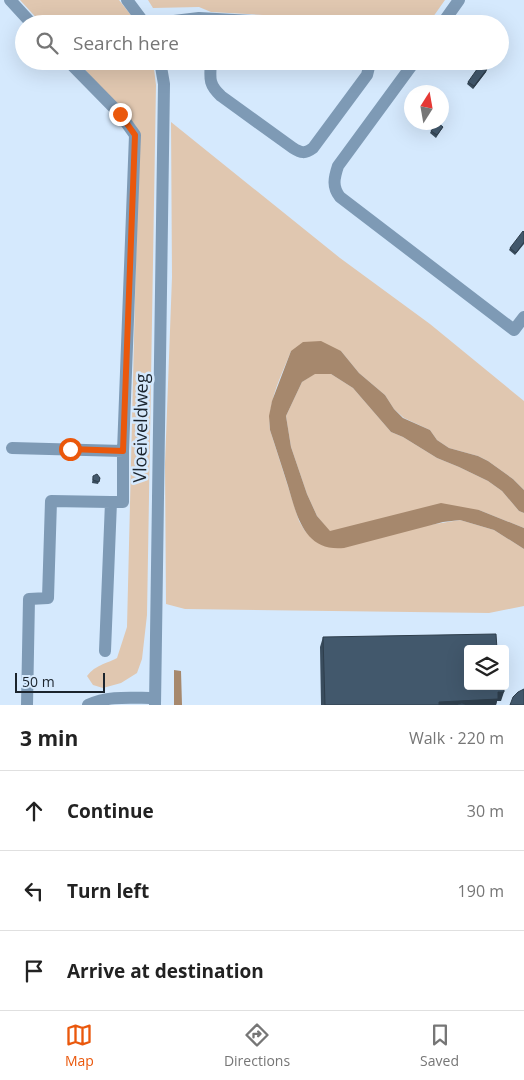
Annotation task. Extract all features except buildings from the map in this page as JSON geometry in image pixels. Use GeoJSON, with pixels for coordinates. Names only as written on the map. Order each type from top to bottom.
{"type":"FeatureCollection","features":[{"type":"Feature","properties":{"kind":"street"},"geometry":{"type":"LineString","coordinates":[[10,0],[24,15]]}},
{"type":"Feature","properties":{"kind":"street"},"geometry":{"type":"LineString","coordinates":[[127,0],[138,15]]}},
{"type":"Feature","properties":{"kind":"street"},"geometry":{"type":"LineString","coordinates":[[448,15],[459,0]]}},
{"type":"Feature","properties":{"kind":"street"},"geometry":{"type":"LineString","coordinates":[[27,705],[29,599],[48,598],[51,501],[123,502],[123,451],[135,135],[120,114],[77,70]]}},
{"type":"Feature","properties":{"kind":"street","name":"Vloeiveldweg"},"geometry":{"type":"LineString","coordinates":[[155,701],[164,84],[162,70]]}},
{"type":"Feature","properties":{"kind":"street"},"geometry":{"type":"LineString","coordinates":[[211,70],[210,83],[212,88],[285,143],[302,153],[308,152],[313,148],[367,75],[368,70]]}},
{"type":"Feature","properties":{"kind":"street"},"geometry":{"type":"LineString","coordinates":[[407,70],[338,166],[334,180],[336,193],[514,330],[524,317]]}},
{"type":"Feature","properties":{"kind":"street"},"geometry":{"type":"LineString","coordinates":[[12,448],[123,451]]}},
{"type":"Feature","properties":{"kind":"street"},"geometry":{"type":"LineString","coordinates":[[105,651],[111,502]]}},
{"type":"Feature","properties":{"kind":"street"},"geometry":{"type":"LineString","coordinates":[[88,705],[118,698],[155,701]]}},
{"type":"Feature","properties":{"kind":"shaded area"},"geometry":{"type":"Polygon","coordinates":[[[20,0],[119,0],[131,15],[34,15],[20,0]]]}},
{"type":"Feature","properties":{"kind":"shaded area"},"geometry":{"type":"Polygon","coordinates":[[[148,0],[445,0],[434,15],[265,15],[211,12],[199,7],[153,8],[148,0]]]}},
{"type":"Feature","properties":{"kind":"shaded area"},"geometry":{"type":"Polygon","coordinates":[[[85,70],[154,70],[156,85],[147,615],[142,659],[137,673],[121,683],[103,688],[93,685],[87,676],[97,667],[117,658],[127,627],[139,134],[136,126],[85,70]]]}},
{"type":"Feature","properties":{"kind":"shaded area"},"geometry":{"type":"Polygon","coordinates":[[[171,122],[340,258],[430,324],[524,401],[524,490],[513,479],[488,461],[478,456],[449,448],[437,440],[430,430],[404,418],[394,409],[385,395],[359,373],[341,351],[291,351],[273,400],[270,430],[299,521],[305,531],[318,543],[460,520],[494,530],[524,549],[524,606],[489,613],[185,609],[166,604],[165,464],[172,277],[171,122]]]}},
{"type":"Feature","properties":{"kind":"shaded area"},"geometry":{"type":"Polygon","coordinates":[[[321,341],[341,351],[359,373],[385,395],[394,409],[403,418],[430,430],[437,440],[449,448],[478,456],[488,461],[513,479],[524,490],[524,513],[519,511],[502,491],[488,481],[437,458],[403,437],[391,432],[353,388],[331,374],[315,374],[302,382],[286,416],[291,447],[307,494],[317,516],[330,531],[441,503],[479,510],[524,528],[524,549],[494,530],[460,520],[443,522],[344,548],[330,548],[311,538],[304,530],[295,509],[270,430],[269,416],[272,401],[291,351],[303,342],[321,341]]]}},
{"type":"Feature","properties":{"kind":"shaded area"},"geometry":{"type":"Polygon","coordinates":[[[314,374],[331,374],[353,388],[391,432],[403,437],[437,458],[488,481],[502,491],[519,511],[524,513],[524,528],[479,510],[401,514],[330,532],[317,516],[307,494],[291,447],[286,416],[302,382],[314,374]]]}},
{"type":"Feature","properties":{"kind":"shaded area"},"geometry":{"type":"Polygon","coordinates":[[[174,670],[181,671],[182,705],[174,705],[174,670]]]}},
{"type":"Feature","properties":{"kind":"route"},"geometry":{"type":"LineString","coordinates":[[70,449],[123,451],[135,135],[120,114]]}}]}
